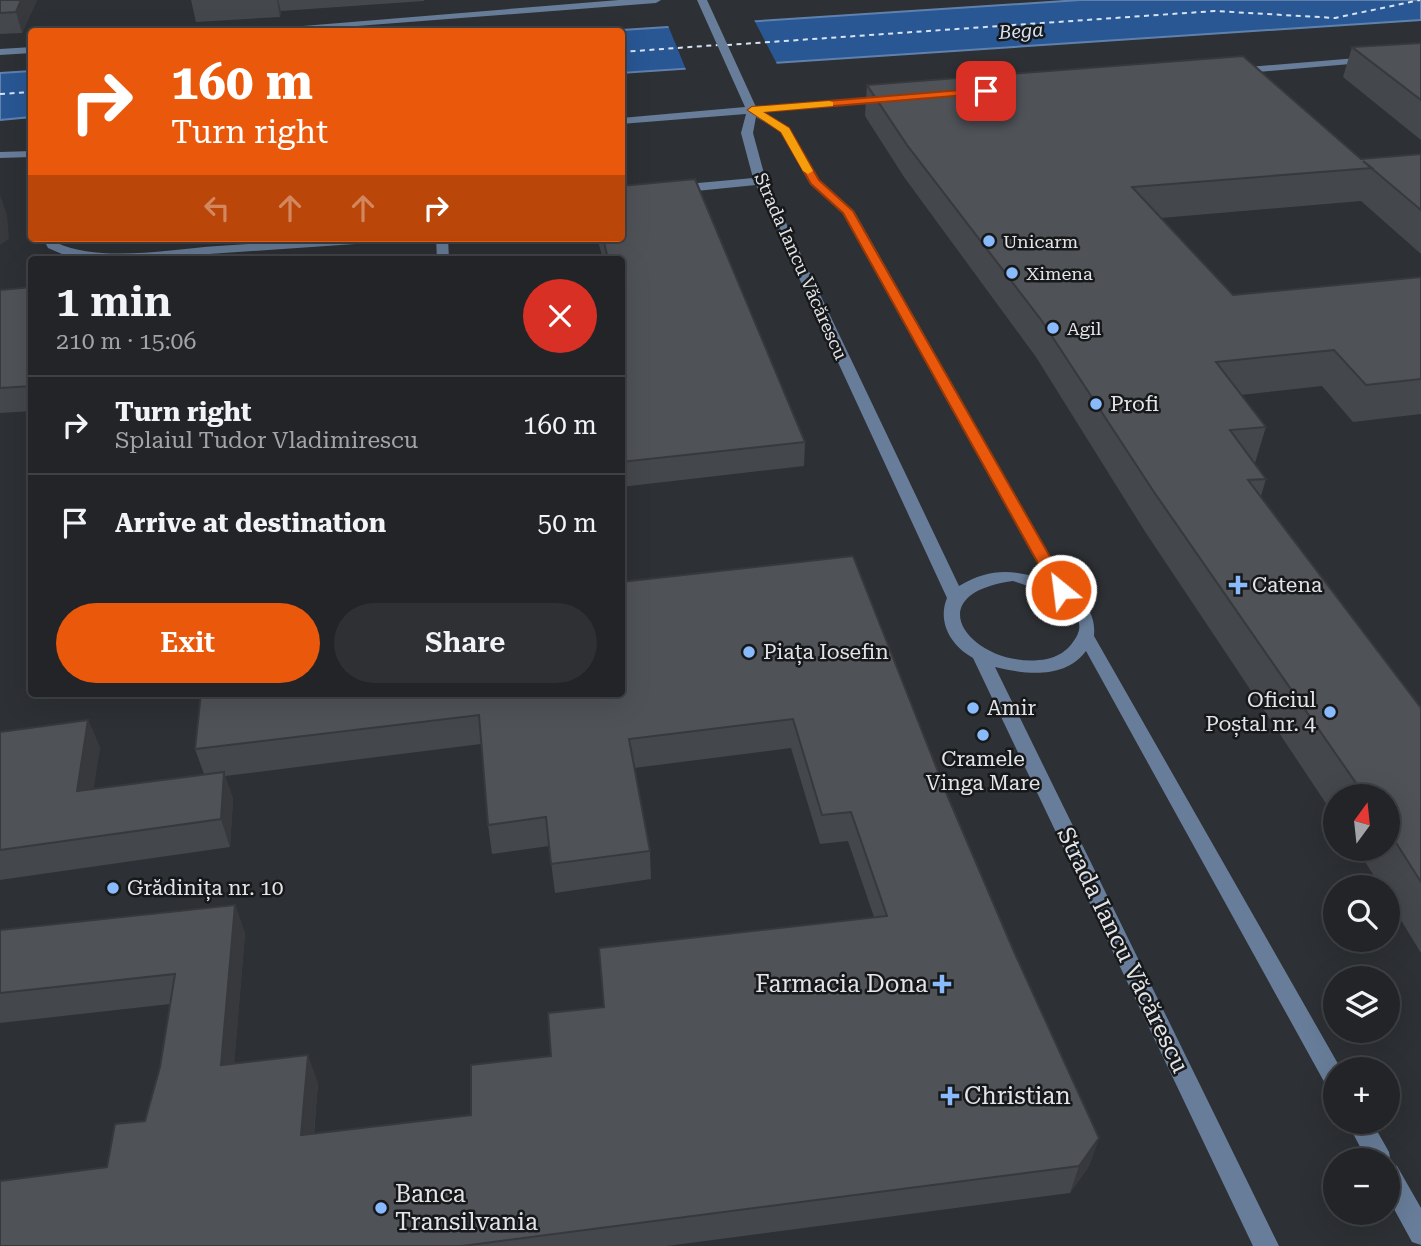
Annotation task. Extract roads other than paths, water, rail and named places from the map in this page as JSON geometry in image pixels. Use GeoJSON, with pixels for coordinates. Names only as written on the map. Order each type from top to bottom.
{"type":"FeatureCollection","features":[{"type":"Feature","properties":{"kind":"street"},"geometry":{"type":"LineString","coordinates":[[272,28],[432,11],[656,0]]}},
{"type":"Feature","properties":{"kind":"street"},"geometry":{"type":"LineString","coordinates":[[704,5],[752,110],[785,130],[814,182],[848,211],[1061,590],[1084,612],[1089,626],[1087,638],[1077,653],[1057,664],[1032,668],[1005,664],[980,655],[963,642],[953,627],[950,612],[956,598],[969,586],[990,579],[1013,576],[1038,581],[1061,590]]}},
{"type":"Feature","properties":{"kind":"street"},"geometry":{"type":"LineString","coordinates":[[0,52],[28,50]]}},
{"type":"Feature","properties":{"kind":"street"},"geometry":{"type":"LineString","coordinates":[[1227,71],[1379,59]]}},
{"type":"Feature","properties":{"kind":"street"},"geometry":{"type":"LineString","coordinates":[[625,121],[894,98]]}},
{"type":"Feature","properties":{"kind":"street","name":"Strada Iancu Văcărescu"},"geometry":{"type":"LineString","coordinates":[[752,110],[747,133],[760,181],[956,598]]}},
{"type":"Feature","properties":{"kind":"street"},"geometry":{"type":"LineString","coordinates":[[0,155],[28,154]]}},
{"type":"Feature","properties":{"kind":"street"},"geometry":{"type":"LineString","coordinates":[[662,190],[760,181]]}},
{"type":"Feature","properties":{"kind":"street"},"geometry":{"type":"LineString","coordinates":[[51,242],[69,253],[100,256]]}},
{"type":"Feature","properties":{"kind":"street"},"geometry":{"type":"LineString","coordinates":[[124,256],[326,242]]}},
{"type":"Feature","properties":{"kind":"street"},"geometry":{"type":"LineString","coordinates":[[1087,638],[1323,1059]]}},
{"type":"Feature","properties":{"kind":"street","name":"Strada Iancu Văcărescu"},"geometry":{"type":"LineString","coordinates":[[980,655],[1266,1246]]}},
{"type":"Feature","properties":{"kind":"street"},"geometry":{"type":"LineString","coordinates":[[1400,1195],[1421,1233]]}},
{"type":"Feature","properties":{"kind":"water","name":"Bega"},"geometry":{"type":"Polygon","coordinates":[[[1080,0],[1421,0],[1421,20],[625,73],[625,30],[1080,0]]]}},
{"type":"Feature","properties":{"kind":"water"},"geometry":{"type":"Polygon","coordinates":[[[28,71],[28,117],[0,120],[0,73],[28,71]]]}},
{"type":"Feature","properties":{"kind":"place","name":"Unicarm"},"geometry":{"type":"Point","coordinates":[989,241]}},
{"type":"Feature","properties":{"kind":"place","name":"Ximena"},"geometry":{"type":"Point","coordinates":[1012,273]}},
{"type":"Feature","properties":{"kind":"place","name":"Agil"},"geometry":{"type":"Point","coordinates":[1053,328]}},
{"type":"Feature","properties":{"kind":"place","name":"Profi"},"geometry":{"type":"Point","coordinates":[1096,404]}},
{"type":"Feature","properties":{"kind":"place","name":"Catena"},"geometry":{"type":"Point","coordinates":[1238,585]}},
{"type":"Feature","properties":{"kind":"place","name":"Piața Iosefin"},"geometry":{"type":"Point","coordinates":[749,652]}},
{"type":"Feature","properties":{"kind":"place","name":"Amir"},"geometry":{"type":"Point","coordinates":[973,708]}},
{"type":"Feature","properties":{"kind":"place","name":"Oficiul Poștal nr. 4"},"geometry":{"type":"Point","coordinates":[1330,712]}},
{"type":"Feature","properties":{"kind":"place","name":"Cramele Vinga Mare"},"geometry":{"type":"Point","coordinates":[983,735]}},
{"type":"Feature","properties":{"kind":"place","name":"Grădinița nr. 10"},"geometry":{"type":"Point","coordinates":[113,888]}},
{"type":"Feature","properties":{"kind":"place","name":"Farmacia Dona"},"geometry":{"type":"Point","coordinates":[942,984]}},
{"type":"Feature","properties":{"kind":"place","name":"Christian"},"geometry":{"type":"Point","coordinates":[950,1096]}},
{"type":"Feature","properties":{"kind":"place","name":"Banca Transilvania"},"geometry":{"type":"Point","coordinates":[381,1208]}}]}
